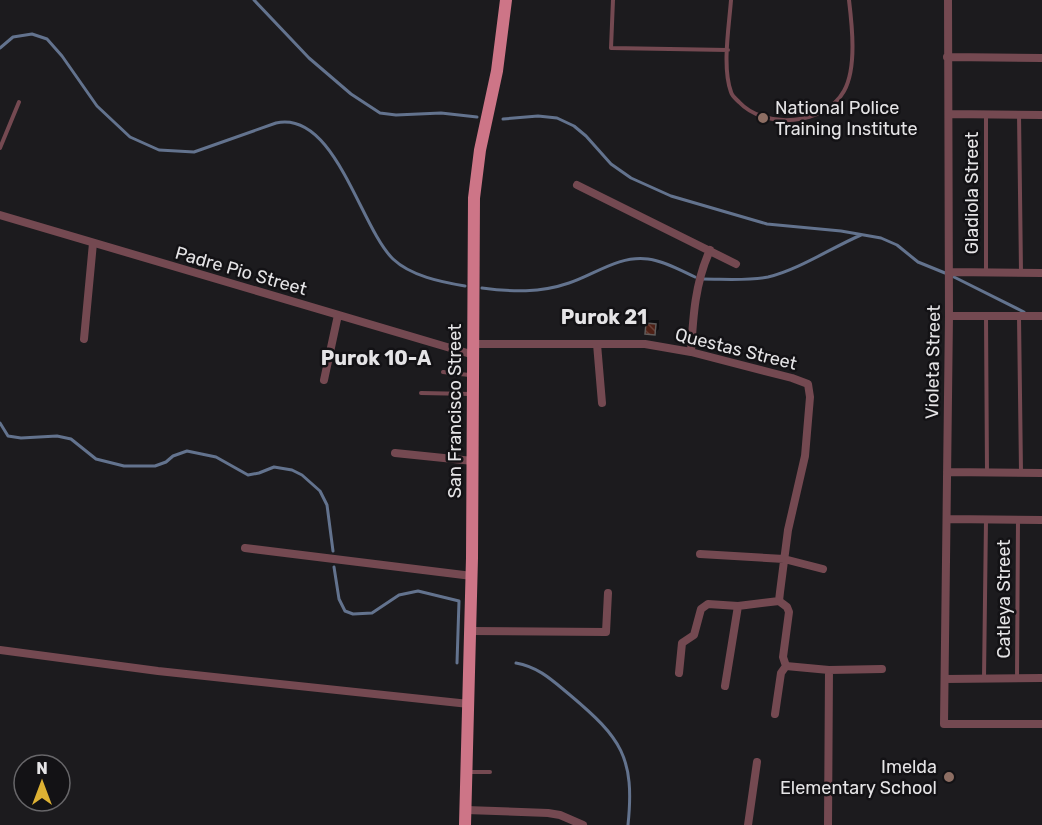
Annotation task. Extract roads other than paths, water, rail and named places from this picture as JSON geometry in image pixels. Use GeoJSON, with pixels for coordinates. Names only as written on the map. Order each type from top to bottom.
{"type":"FeatureCollection","features":[{"type":"Feature","properties":{"kind":"main road","name":"San Francisco Street"},"geometry":{"type":"LineString","coordinates":[[465,825],[472,576],[475,177],[495,80],[506,0]]}},
{"type":"Feature","properties":{"kind":"street","name":"Violeta Street"},"geometry":{"type":"LineString","coordinates":[[948,0],[946,95],[949,114],[949,316],[944,724],[1042,724]]}},
{"type":"Feature","properties":{"kind":"street"},"geometry":{"type":"LineString","coordinates":[[947,57],[1042,58]]}},
{"type":"Feature","properties":{"kind":"street"},"geometry":{"type":"LineString","coordinates":[[949,114],[1042,115]]}},
{"type":"Feature","properties":{"kind":"street"},"geometry":{"type":"LineString","coordinates":[[577,185],[736,264]]}},
{"type":"Feature","properties":{"kind":"street","name":"Padre Pio Street"},"geometry":{"type":"LineString","coordinates":[[0,215],[338,315],[474,349]]}},
{"type":"Feature","properties":{"kind":"street"},"geometry":{"type":"LineString","coordinates":[[84,339],[93,243]]}},
{"type":"Feature","properties":{"kind":"street"},"geometry":{"type":"LineString","coordinates":[[691,352],[694,304],[704,263],[710,250]]}},
{"type":"Feature","properties":{"kind":"street"},"geometry":{"type":"LineString","coordinates":[[949,272],[1042,273]]}},
{"type":"Feature","properties":{"kind":"street"},"geometry":{"type":"LineString","coordinates":[[324,380],[338,315]]}},
{"type":"Feature","properties":{"kind":"street"},"geometry":{"type":"LineString","coordinates":[[949,316],[1042,316]]}},
{"type":"Feature","properties":{"kind":"street"},"geometry":{"type":"LineString","coordinates":[[597,344],[602,403]]}},
{"type":"Feature","properties":{"kind":"street","name":"Questas Street"},"geometry":{"type":"LineString","coordinates":[[474,349],[645,344],[691,352],[799,380],[809,387],[810,397],[806,456],[788,530],[784,559]]}},
{"type":"Feature","properties":{"kind":"street"},"geometry":{"type":"LineString","coordinates":[[395,453],[472,461]]}},
{"type":"Feature","properties":{"kind":"street"},"geometry":{"type":"LineString","coordinates":[[947,472],[1042,473]]}},
{"type":"Feature","properties":{"kind":"street"},"geometry":{"type":"LineString","coordinates":[[947,519],[1042,520]]}},
{"type":"Feature","properties":{"kind":"street"},"geometry":{"type":"LineString","coordinates":[[245,548],[472,576]]}},
{"type":"Feature","properties":{"kind":"street"},"geometry":{"type":"LineString","coordinates":[[700,554],[784,559],[823,569]]}},
{"type":"Feature","properties":{"kind":"street"},"geometry":{"type":"LineString","coordinates":[[779,601],[784,559]]}},
{"type":"Feature","properties":{"kind":"street"},"geometry":{"type":"LineString","coordinates":[[471,631],[606,632],[608,593]]}},
{"type":"Feature","properties":{"kind":"street"},"geometry":{"type":"LineString","coordinates":[[679,673],[682,643],[694,635],[701,609],[708,604],[738,606],[779,601],[787,607],[789,612],[783,657],[786,666],[782,673],[775,714]]}},
{"type":"Feature","properties":{"kind":"street"},"geometry":{"type":"LineString","coordinates":[[725,686],[738,606]]}},
{"type":"Feature","properties":{"kind":"street"},"geometry":{"type":"LineString","coordinates":[[0,650],[158,671],[469,704]]}},
{"type":"Feature","properties":{"kind":"street"},"geometry":{"type":"LineString","coordinates":[[786,666],[829,670],[882,669]]}},
{"type":"Feature","properties":{"kind":"street"},"geometry":{"type":"LineString","coordinates":[[828,825],[829,670]]}},
{"type":"Feature","properties":{"kind":"street"},"geometry":{"type":"LineString","coordinates":[[945,679],[1042,678]]}},
{"type":"Feature","properties":{"kind":"street"},"geometry":{"type":"LineString","coordinates":[[748,825],[757,762]]}},
{"type":"Feature","properties":{"kind":"street"},"geometry":{"type":"LineString","coordinates":[[466,810],[548,813],[577,821],[583,825]]}},
{"type":"Feature","properties":{"kind":"lane"},"geometry":{"type":"LineString","coordinates":[[613,0],[611,48],[728,50]]}},
{"type":"Feature","properties":{"kind":"lane"},"geometry":{"type":"LineString","coordinates":[[730,0],[727,78],[731,94],[746,110],[762,117],[785,119],[803,118],[822,112],[833,105],[843,93],[850,79],[852,48],[849,0]]}},
{"type":"Feature","properties":{"kind":"lane"},"geometry":{"type":"LineString","coordinates":[[0,148],[19,102]]}},
{"type":"Feature","properties":{"kind":"lane","name":"Gladiola Street"},"geometry":{"type":"LineString","coordinates":[[986,114],[986,272]]}},
{"type":"Feature","properties":{"kind":"lane"},"geometry":{"type":"LineString","coordinates":[[1019,114],[1021,273]]}},
{"type":"Feature","properties":{"kind":"lane"},"geometry":{"type":"LineString","coordinates":[[986,316],[987,472]]}},
{"type":"Feature","properties":{"kind":"lane"},"geometry":{"type":"LineString","coordinates":[[1019,316],[1021,472]]}},
{"type":"Feature","properties":{"kind":"lane"},"geometry":{"type":"LineString","coordinates":[[443,372],[473,375]]}},
{"type":"Feature","properties":{"kind":"lane"},"geometry":{"type":"LineString","coordinates":[[421,393],[472,394]]}},
{"type":"Feature","properties":{"kind":"lane"},"geometry":{"type":"LineString","coordinates":[[984,679],[986,519]]}},
{"type":"Feature","properties":{"kind":"lane","name":"Catleya Street"},"geometry":{"type":"LineString","coordinates":[[1017,679],[1018,520]]}},
{"type":"Feature","properties":{"kind":"lane"},"geometry":{"type":"LineString","coordinates":[[467,772],[490,772]]}},
{"type":"Feature","properties":{"kind":"waterway"},"geometry":{"type":"LineString","coordinates":[[254,0],[309,58],[351,94],[380,113],[396,115],[441,113],[477,117]]}},
{"type":"Feature","properties":{"kind":"waterway"},"geometry":{"type":"LineString","coordinates":[[0,48],[13,37],[32,34],[47,39],[62,56],[97,106],[130,137],[159,150],[194,152],[276,123],[297,124],[315,134],[330,152],[381,243],[393,259],[417,274],[465,286]]}},
{"type":"Feature","properties":{"kind":"waterway"},"geometry":{"type":"LineString","coordinates":[[503,119],[538,116],[557,118],[574,126],[611,164],[631,178],[671,196],[767,224],[841,231],[881,238],[897,245],[918,262],[945,273]]}},
{"type":"Feature","properties":{"kind":"waterway"},"geometry":{"type":"LineString","coordinates":[[703,279],[744,279],[779,274],[861,235]]}},
{"type":"Feature","properties":{"kind":"waterway"},"geometry":{"type":"LineString","coordinates":[[482,288],[515,291],[547,289],[569,283],[617,263],[637,259],[660,262],[695,277]]}},
{"type":"Feature","properties":{"kind":"waterway"},"geometry":{"type":"LineString","coordinates":[[954,277],[1024,312]]}},
{"type":"Feature","properties":{"kind":"waterway"},"geometry":{"type":"LineString","coordinates":[[0,423],[8,436],[21,438],[57,436],[71,439],[96,459],[124,466],[155,466],[187,451],[216,457],[248,475],[274,467],[292,470],[302,475],[320,491],[327,505],[333,551]]}},
{"type":"Feature","properties":{"kind":"waterway"},"geometry":{"type":"LineString","coordinates":[[334,567],[339,599],[345,611],[353,614],[372,613],[399,595],[418,591],[459,601],[457,663]]}},
{"type":"Feature","properties":{"kind":"waterway"},"geometry":{"type":"LineString","coordinates":[[516,663],[539,671],[552,680],[602,724],[613,737],[626,765],[629,782],[628,825]]}},
{"type":"Feature","properties":{"kind":"place","name":"National Police Training Institute"},"geometry":{"type":"Point","coordinates":[763,118]}},
{"type":"Feature","properties":{"kind":"place","name":"Imelda Elementary School"},"geometry":{"type":"Point","coordinates":[949,777]}},
{"type":"Feature","properties":{"kind":"district","name":"Purok 21"},"geometry":{"type":"Point","coordinates":[604,317]}},
{"type":"Feature","properties":{"kind":"district","name":"Purok 10-A"},"geometry":{"type":"Point","coordinates":[376,358]}}]}
